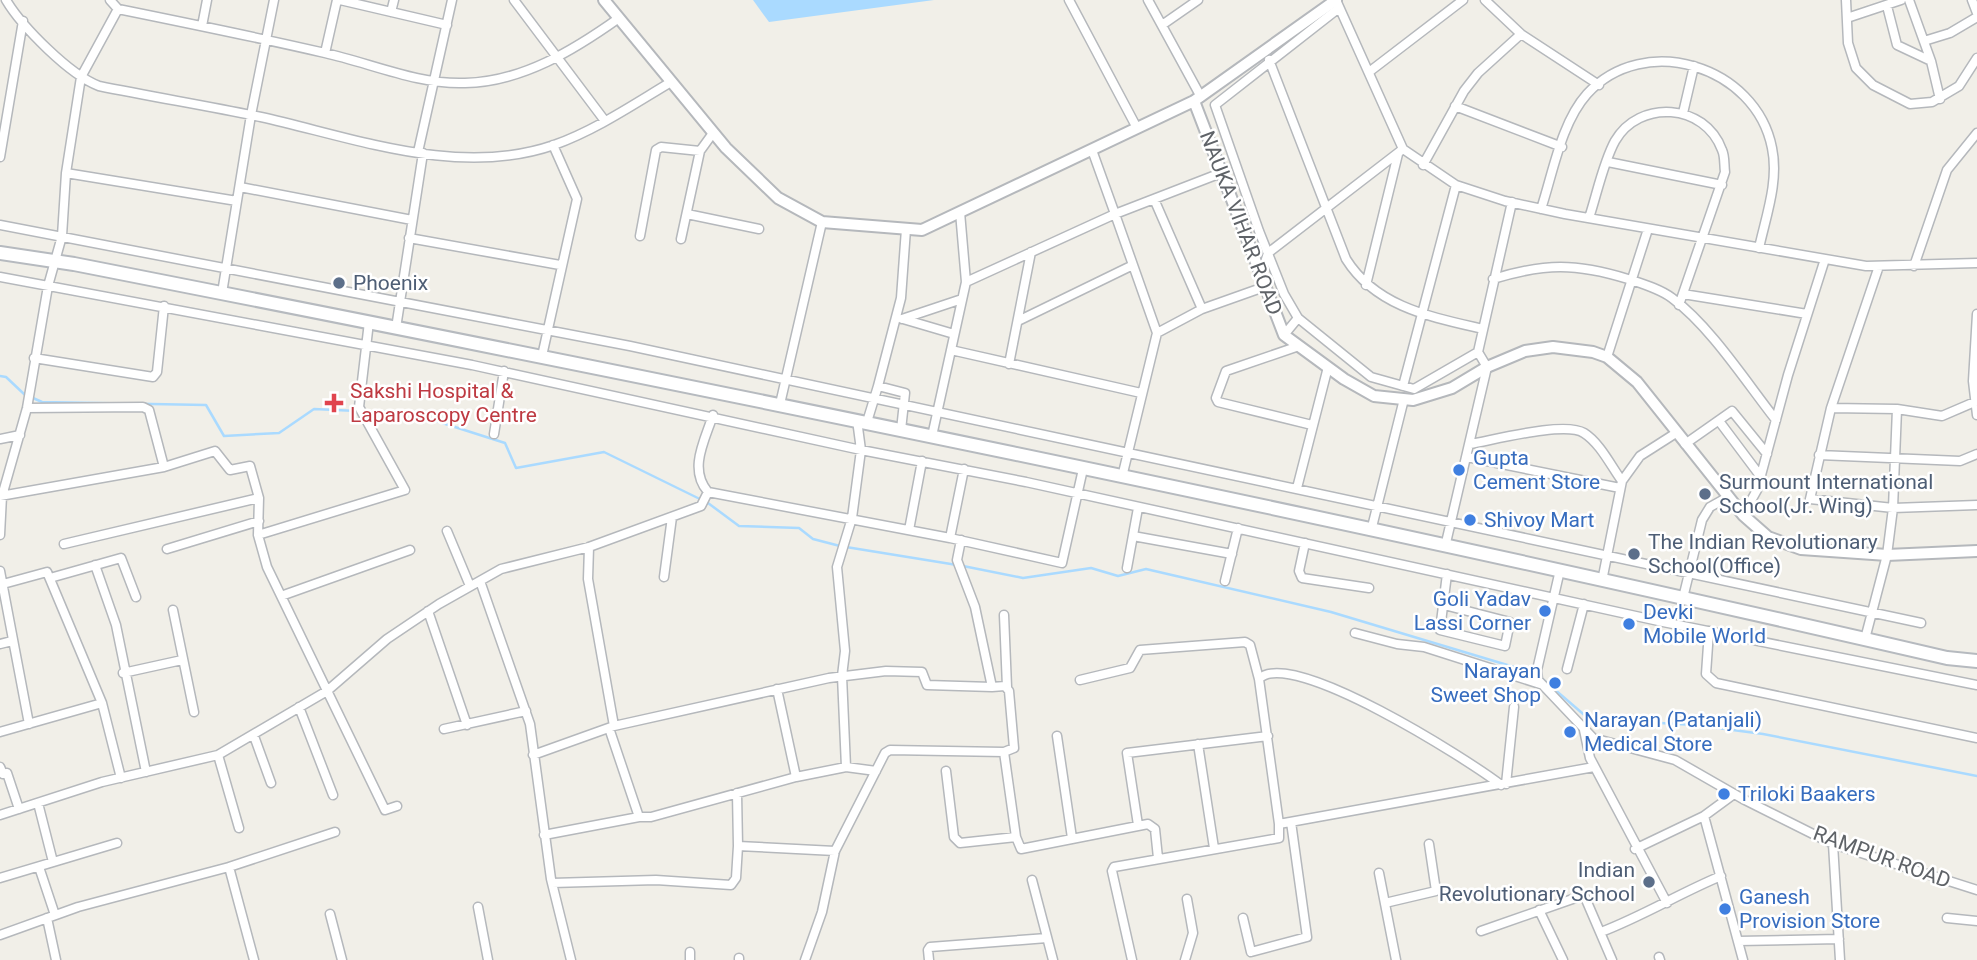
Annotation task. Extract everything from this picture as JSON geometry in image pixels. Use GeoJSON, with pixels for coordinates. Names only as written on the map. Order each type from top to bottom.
{"type":"FeatureCollection","features":[{"type":"Feature","properties":{"kind":"main road"},"geometry":{"type":"LineString","coordinates":[[0,253],[369,321],[780,404],[1559,570],[1947,658],[1977,661]]}},
{"type":"Feature","properties":{"kind":"street"},"geometry":{"type":"LineString","coordinates":[[6,0],[23,21],[81,78],[99,86],[251,115],[445,158],[484,157],[553,145],[605,121],[671,82]]}},
{"type":"Feature","properties":{"kind":"street"},"geometry":{"type":"LineString","coordinates":[[110,0],[118,9],[326,53],[435,81],[481,82],[524,71],[559,56],[619,18]]}},
{"type":"Feature","properties":{"kind":"street"},"geometry":{"type":"LineString","coordinates":[[202,26],[207,0]]}},
{"type":"Feature","properties":{"kind":"street"},"geometry":{"type":"LineString","coordinates":[[222,293],[251,115],[274,0]]}},
{"type":"Feature","properties":{"kind":"street"},"geometry":{"type":"LineString","coordinates":[[326,53],[339,0],[447,26]]}},
{"type":"Feature","properties":{"kind":"street"},"geometry":{"type":"LineString","coordinates":[[391,12],[394,0]]}},
{"type":"Feature","properties":{"kind":"street"},"geometry":{"type":"LineString","coordinates":[[396,328],[421,153],[452,0]]}},
{"type":"Feature","properties":{"kind":"street"},"geometry":{"type":"LineString","coordinates":[[514,0],[559,56],[605,121]]}},
{"type":"Feature","properties":{"kind":"street"},"geometry":{"type":"LineString","coordinates":[[604,0],[713,133],[778,198],[822,222],[922,230],[1198,99],[1268,56]]}},
{"type":"Feature","properties":{"kind":"street"},"geometry":{"type":"LineString","coordinates":[[1069,0],[1138,128]]}},
{"type":"Feature","properties":{"kind":"street"},"geometry":{"type":"LineString","coordinates":[[1148,0],[1198,99]]}},
{"type":"Feature","properties":{"kind":"street"},"geometry":{"type":"LineString","coordinates":[[1162,25],[1198,0]]}},
{"type":"Feature","properties":{"kind":"street"},"geometry":{"type":"LineString","coordinates":[[1368,72],[1463,0]]}},
{"type":"Feature","properties":{"kind":"street"},"geometry":{"type":"LineString","coordinates":[[1485,0],[1521,34],[1599,85]]}},
{"type":"Feature","properties":{"kind":"street"},"geometry":{"type":"LineString","coordinates":[[1846,0],[1850,53],[1856,68],[1866,80],[1910,104],[1916,106],[1940,99],[1965,80],[1977,58]]}},
{"type":"Feature","properties":{"kind":"street"},"geometry":{"type":"LineString","coordinates":[[1847,18],[1901,0]]}},
{"type":"Feature","properties":{"kind":"street"},"geometry":{"type":"LineString","coordinates":[[1909,0],[1931,61],[1940,99]]}},
{"type":"Feature","properties":{"kind":"street"},"geometry":{"type":"LineString","coordinates":[[1924,41],[1950,33],[1977,15],[1972,0]]}},
{"type":"Feature","properties":{"kind":"street"},"geometry":{"type":"LineString","coordinates":[[1367,285],[1400,151],[1337,3],[1268,56],[1215,104],[1284,295],[1298,318],[1371,377],[1414,389],[1478,352]]}},
{"type":"Feature","properties":{"kind":"street"},"geometry":{"type":"LineString","coordinates":[[1887,6],[1897,45],[1931,61]]}},
{"type":"Feature","properties":{"kind":"street"},"geometry":{"type":"LineString","coordinates":[[0,535],[1,496],[27,408],[48,286],[62,236],[66,173],[81,78],[118,9]]}},
{"type":"Feature","properties":{"kind":"street"},"geometry":{"type":"LineString","coordinates":[[0,157],[23,21]]}},
{"type":"Feature","properties":{"kind":"street"},"geometry":{"type":"LineString","coordinates":[[1423,165],[1455,106],[1478,73],[1521,34]]}},
{"type":"Feature","properties":{"kind":"street"},"geometry":{"type":"LineString","coordinates":[[1268,56],[1346,259],[1358,278],[1404,308],[1483,329]]}},
{"type":"Feature","properties":{"kind":"street"},"geometry":{"type":"LineString","coordinates":[[1541,209],[1575,113],[1586,95],[1614,74],[1640,65],[1680,62],[1711,71],[1735,85],[1759,116],[1766,130],[1772,148],[1774,174],[1759,248]]}},
{"type":"Feature","properties":{"kind":"street"},"geometry":{"type":"LineString","coordinates":[[1683,113],[1694,66]]}},
{"type":"Feature","properties":{"kind":"street","name":"NAUKA VIHAR ROAD"},"geometry":{"type":"LineString","coordinates":[[1198,99],[1221,173],[1284,335],[1374,396],[1413,400],[1452,388],[1487,367],[1525,351],[1553,347],[1607,358],[1637,382],[1742,516],[1768,537],[1801,549],[1887,555],[1977,551]]}},
{"type":"Feature","properties":{"kind":"street"},"geometry":{"type":"LineString","coordinates":[[1455,106],[1562,147]]}},
{"type":"Feature","properties":{"kind":"street"},"geometry":{"type":"LineString","coordinates":[[1589,218],[1615,142],[1630,123],[1647,113],[1683,113],[1699,120],[1723,150],[1725,172],[1679,305]]}},
{"type":"Feature","properties":{"kind":"street"},"geometry":{"type":"LineString","coordinates":[[681,239],[700,151],[713,133]]}},
{"type":"Feature","properties":{"kind":"street"},"geometry":{"type":"LineString","coordinates":[[1914,266],[1947,170],[1977,133]]}},
{"type":"Feature","properties":{"kind":"street"},"geometry":{"type":"LineString","coordinates":[[542,356],[560,265],[577,199],[553,145]]}},
{"type":"Feature","properties":{"kind":"street"},"geometry":{"type":"LineString","coordinates":[[640,236],[656,150],[662,147],[700,151]]}},
{"type":"Feature","properties":{"kind":"street"},"geometry":{"type":"LineString","coordinates":[[1092,150],[1157,333],[1122,477]]}},
{"type":"Feature","properties":{"kind":"street"},"geometry":{"type":"LineString","coordinates":[[1157,333],[1262,282],[1268,253],[1400,151]]}},
{"type":"Feature","properties":{"kind":"street"},"geometry":{"type":"LineString","coordinates":[[1400,151],[1456,185],[1541,209],[1703,239],[1879,266],[1977,263]]}},
{"type":"Feature","properties":{"kind":"street"},"geometry":{"type":"LineString","coordinates":[[1608,162],[1722,185]]}},
{"type":"Feature","properties":{"kind":"street"},"geometry":{"type":"LineString","coordinates":[[66,173],[237,201]]}},
{"type":"Feature","properties":{"kind":"street"},"geometry":{"type":"LineString","coordinates":[[966,282],[1115,214],[1221,173]]}},
{"type":"Feature","properties":{"kind":"street"},"geometry":{"type":"LineString","coordinates":[[1402,386],[1456,185]]}},
{"type":"Feature","properties":{"kind":"street"},"geometry":{"type":"LineString","coordinates":[[240,187],[412,220]]}},
{"type":"Feature","properties":{"kind":"street"},"geometry":{"type":"LineString","coordinates":[[1154,199],[1202,309]]}},
{"type":"Feature","properties":{"kind":"street"},"geometry":{"type":"LineString","coordinates":[[1446,547],[1487,367],[1478,352],[1512,202]]}},
{"type":"Feature","properties":{"kind":"street"},"geometry":{"type":"LineString","coordinates":[[932,436],[966,282],[960,212]]}},
{"type":"Feature","properties":{"kind":"street"},"geometry":{"type":"LineString","coordinates":[[687,214],[759,229]]}},
{"type":"Feature","properties":{"kind":"street"},"geometry":{"type":"LineString","coordinates":[[780,404],[822,222]]}},
{"type":"Feature","properties":{"kind":"street"},"geometry":{"type":"LineString","coordinates":[[0,225],[399,300],[902,403],[1921,623]]}},
{"type":"Feature","properties":{"kind":"street"},"geometry":{"type":"LineString","coordinates":[[846,767],[842,676],[845,651],[837,566],[852,518],[862,450],[862,421],[878,386],[899,318],[906,229]]}},
{"type":"Feature","properties":{"kind":"street"},"geometry":{"type":"LineString","coordinates":[[1607,358],[1648,229]]}},
{"type":"Feature","properties":{"kind":"street"},"geometry":{"type":"LineString","coordinates":[[409,238],[560,265]]}},
{"type":"Feature","properties":{"kind":"street"},"geometry":{"type":"LineString","coordinates":[[1009,363],[1020,320],[1031,252]]}},
{"type":"Feature","properties":{"kind":"street"},"geometry":{"type":"LineString","coordinates":[[1742,516],[1761,477],[1825,259]]}},
{"type":"Feature","properties":{"kind":"street"},"geometry":{"type":"LineString","coordinates":[[1020,320],[1133,265]]}},
{"type":"Feature","properties":{"kind":"street"},"geometry":{"type":"LineString","coordinates":[[1493,279],[1525,269],[1565,265],[1596,269],[1631,280],[1672,298],[1701,326],[1776,420]]}},
{"type":"Feature","properties":{"kind":"street"},"geometry":{"type":"LineString","coordinates":[[1879,266],[1831,408],[1810,499],[1893,508],[1977,505]]}},
{"type":"Feature","properties":{"kind":"street"},"geometry":{"type":"LineString","coordinates":[[0,278],[164,306],[503,371],[1709,631],[1977,685]]}},
{"type":"Feature","properties":{"kind":"street"},"geometry":{"type":"LineString","coordinates":[[1683,294],[1807,314]]}},
{"type":"Feature","properties":{"kind":"street"},"geometry":{"type":"LineString","coordinates":[[899,318],[962,299]]}},
{"type":"Feature","properties":{"kind":"street"},"geometry":{"type":"LineString","coordinates":[[34,358],[155,376],[164,306]]}},
{"type":"Feature","properties":{"kind":"street"},"geometry":{"type":"LineString","coordinates":[[1977,314],[1973,381],[1977,415]]}},
{"type":"Feature","properties":{"kind":"street"},"geometry":{"type":"LineString","coordinates":[[899,318],[954,334]]}},
{"type":"Feature","properties":{"kind":"street"},"geometry":{"type":"LineString","coordinates":[[1284,335],[1298,318]]}},
{"type":"Feature","properties":{"kind":"street"},"geometry":{"type":"LineString","coordinates":[[258,534],[405,490],[359,407],[369,321]]}},
{"type":"Feature","properties":{"kind":"street"},"geometry":{"type":"LineString","coordinates":[[1299,346],[1226,371],[1216,398],[1218,402],[1312,425]]}},
{"type":"Feature","properties":{"kind":"street"},"geometry":{"type":"LineString","coordinates":[[951,350],[1141,393]]}},
{"type":"Feature","properties":{"kind":"street"},"geometry":{"type":"LineString","coordinates":[[1297,488],[1328,367]]}},
{"type":"Feature","properties":{"kind":"street"},"geometry":{"type":"LineString","coordinates":[[494,434],[503,371]]}},
{"type":"Feature","properties":{"kind":"street"},"geometry":{"type":"LineString","coordinates":[[878,386],[905,393],[901,430]]}},
{"type":"Feature","properties":{"kind":"street"},"geometry":{"type":"LineString","coordinates":[[1371,531],[1404,399]]}},
{"type":"Feature","properties":{"kind":"street"},"geometry":{"type":"LineString","coordinates":[[1831,408],[1897,409],[1942,416],[1976,401]]}},
{"type":"Feature","properties":{"kind":"street"},"geometry":{"type":"LineString","coordinates":[[27,408],[143,407],[149,410],[164,467]]}},
{"type":"Feature","properties":{"kind":"street"},"geometry":{"type":"LineString","coordinates":[[1865,639],[1887,555],[1893,508],[1897,409]]}},
{"type":"Feature","properties":{"kind":"street"},"geometry":{"type":"LineString","coordinates":[[1685,444],[1734,412],[1767,454]]}},
{"type":"Feature","properties":{"kind":"street"},"geometry":{"type":"LineString","coordinates":[[0,815],[121,778],[218,755],[327,691],[387,639],[428,611],[501,569],[589,547],[701,506],[706,494],[697,467],[713,415]]}},
{"type":"Feature","properties":{"kind":"street"},"geometry":{"type":"LineString","coordinates":[[1718,421],[1761,477]]}},
{"type":"Feature","properties":{"kind":"street"},"geometry":{"type":"LineString","coordinates":[[1470,444],[1559,430],[1581,431],[1595,444],[1621,485]]}},
{"type":"Feature","properties":{"kind":"street"},"geometry":{"type":"LineString","coordinates":[[1602,581],[1621,485],[1640,456],[1676,433]]}},
{"type":"Feature","properties":{"kind":"street"},"geometry":{"type":"LineString","coordinates":[[0,439],[20,435]]}},
{"type":"Feature","properties":{"kind":"street"},"geometry":{"type":"LineString","coordinates":[[1,496],[164,467],[215,451],[230,470],[250,466],[260,498],[258,534],[267,567],[385,810],[397,806]]}},
{"type":"Feature","properties":{"kind":"street"},"geometry":{"type":"LineString","coordinates":[[1819,455],[1960,461],[1977,454]]}},
{"type":"Feature","properties":{"kind":"street"},"geometry":{"type":"LineString","coordinates":[[1467,457],[1621,485]]}},
{"type":"Feature","properties":{"kind":"street"},"geometry":{"type":"LineString","coordinates":[[909,530],[922,461]]}},
{"type":"Feature","properties":{"kind":"street"},"geometry":{"type":"LineString","coordinates":[[706,494],[852,518],[1062,563],[1083,469]]}},
{"type":"Feature","properties":{"kind":"street"},"geometry":{"type":"LineString","coordinates":[[950,538],[964,470]]}},
{"type":"Feature","properties":{"kind":"street"},"geometry":{"type":"LineString","coordinates":[[1683,598],[1702,520],[1710,507],[1728,497]]}},
{"type":"Feature","properties":{"kind":"street"},"geometry":{"type":"LineString","coordinates":[[64,544],[260,498]]}},
{"type":"Feature","properties":{"kind":"street"},"geometry":{"type":"LineString","coordinates":[[1127,568],[1138,509]]}},
{"type":"Feature","properties":{"kind":"street"},"geometry":{"type":"LineString","coordinates":[[664,577],[672,517]]}},
{"type":"Feature","properties":{"kind":"street"},"geometry":{"type":"LineString","coordinates":[[167,550],[258,521]]}},
{"type":"Feature","properties":{"kind":"street"},"geometry":{"type":"LineString","coordinates":[[1225,581],[1238,528]]}},
{"type":"Feature","properties":{"kind":"street"},"geometry":{"type":"LineString","coordinates":[[447,531],[470,586]]}},
{"type":"Feature","properties":{"kind":"street"},"geometry":{"type":"LineString","coordinates":[[1133,536],[1232,554]]}},
{"type":"Feature","properties":{"kind":"street"},"geometry":{"type":"LineString","coordinates":[[961,540],[959,564],[975,607],[992,687]]}},
{"type":"Feature","properties":{"kind":"street"},"geometry":{"type":"LineString","coordinates":[[1304,543],[1298,571],[1302,578],[1369,588]]}},
{"type":"Feature","properties":{"kind":"street"},"geometry":{"type":"LineString","coordinates":[[589,547],[588,579],[611,727],[639,817]]}},
{"type":"Feature","properties":{"kind":"street"},"geometry":{"type":"LineString","coordinates":[[281,596],[410,550]]}},
{"type":"Feature","properties":{"kind":"street"},"geometry":{"type":"LineString","coordinates":[[50,578],[121,558],[136,597]]}},
{"type":"Feature","properties":{"kind":"street"},"geometry":{"type":"LineString","coordinates":[[95,565],[116,625],[146,772]]}},
{"type":"Feature","properties":{"kind":"street"},"geometry":{"type":"LineString","coordinates":[[1355,634],[1424,647],[1539,682],[1537,670],[1559,570]]}},
{"type":"Feature","properties":{"kind":"street"},"geometry":{"type":"LineString","coordinates":[[0,571],[29,724]]}},
{"type":"Feature","properties":{"kind":"street"},"geometry":{"type":"LineString","coordinates":[[3,584],[47,572],[102,703],[121,778]]}},
{"type":"Feature","properties":{"kind":"street"},"geometry":{"type":"LineString","coordinates":[[1444,605],[1510,622],[1505,646],[1441,631],[1438,626],[1444,605],[1447,574]]}},
{"type":"Feature","properties":{"kind":"street"},"geometry":{"type":"LineString","coordinates":[[480,580],[526,710],[552,883],[571,960]]}},
{"type":"Feature","properties":{"kind":"street"},"geometry":{"type":"LineString","coordinates":[[1567,669],[1584,604]]}},
{"type":"Feature","properties":{"kind":"street"},"geometry":{"type":"LineString","coordinates":[[173,610],[194,712]]}},
{"type":"Feature","properties":{"kind":"street"},"geometry":{"type":"LineString","coordinates":[[428,611],[467,725]]}},
{"type":"Feature","properties":{"kind":"street"},"geometry":{"type":"LineString","coordinates":[[805,960],[822,912],[835,851],[885,754],[890,750],[1004,752],[1014,748],[1003,615]]}},
{"type":"Feature","properties":{"kind":"street"},"geometry":{"type":"LineString","coordinates":[[1709,631],[1706,674],[1716,683],[1977,738]]}},
{"type":"Feature","properties":{"kind":"street"},"geometry":{"type":"LineString","coordinates":[[0,644],[12,641]]}},
{"type":"Feature","properties":{"kind":"street"},"geometry":{"type":"LineString","coordinates":[[1080,680],[1130,668],[1140,650],[1245,642],[1250,645],[1259,679],[1279,838],[1119,865],[1112,871],[1132,960]]}},
{"type":"Feature","properties":{"kind":"street"},"geometry":{"type":"LineString","coordinates":[[124,673],[182,660]]}},
{"type":"Feature","properties":{"kind":"street"},"geometry":{"type":"LineString","coordinates":[[533,755],[611,727],[842,676],[904,670],[922,672],[928,685],[1007,687]]}},
{"type":"Feature","properties":{"kind":"street"},"geometry":{"type":"LineString","coordinates":[[1259,679],[1270,674],[1290,675],[1332,686],[1449,749],[1503,785]]}},
{"type":"Feature","properties":{"kind":"street","name":"RAMPUR ROAD"},"geometry":{"type":"LineString","coordinates":[[1539,682],[1593,738],[1675,760],[1734,794],[1833,844],[1977,890]]}},
{"type":"Feature","properties":{"kind":"street"},"geometry":{"type":"LineString","coordinates":[[777,689],[796,777]]}},
{"type":"Feature","properties":{"kind":"street"},"geometry":{"type":"LineString","coordinates":[[0,732],[102,703]]}},
{"type":"Feature","properties":{"kind":"street"},"geometry":{"type":"LineString","coordinates":[[299,707],[333,795]]}},
{"type":"Feature","properties":{"kind":"street"},"geometry":{"type":"LineString","coordinates":[[1503,785],[1514,707]]}},
{"type":"Feature","properties":{"kind":"street"},"geometry":{"type":"LineString","coordinates":[[444,729],[526,710]]}},
{"type":"Feature","properties":{"kind":"street"},"geometry":{"type":"LineString","coordinates":[[1584,730],[1594,767],[1635,849],[1667,904]]}},
{"type":"Feature","properties":{"kind":"street"},"geometry":{"type":"LineString","coordinates":[[254,736],[271,783]]}},
{"type":"Feature","properties":{"kind":"street"},"geometry":{"type":"LineString","coordinates":[[1138,825],[1127,753],[1268,736]]}},
{"type":"Feature","properties":{"kind":"street"},"geometry":{"type":"LineString","coordinates":[[1057,737],[1072,838]]}},
{"type":"Feature","properties":{"kind":"street"},"geometry":{"type":"LineString","coordinates":[[1198,744],[1214,848]]}},
{"type":"Feature","properties":{"kind":"street"},"geometry":{"type":"LineString","coordinates":[[1004,752],[1016,837],[1021,849],[1148,824],[1154,829],[1158,858]]}},
{"type":"Feature","properties":{"kind":"street"},"geometry":{"type":"LineString","coordinates":[[218,755],[239,828]]}},
{"type":"Feature","properties":{"kind":"street"},"geometry":{"type":"LineString","coordinates":[[0,766],[3,774],[7,772],[19,809]]}},
{"type":"Feature","properties":{"kind":"street"},"geometry":{"type":"LineString","coordinates":[[544,835],[651,817],[796,777],[846,767],[876,771]]}},
{"type":"Feature","properties":{"kind":"street"},"geometry":{"type":"LineString","coordinates":[[1279,824],[1594,767]]}},
{"type":"Feature","properties":{"kind":"street"},"geometry":{"type":"LineString","coordinates":[[946,771],[956,841],[1016,837]]}},
{"type":"Feature","properties":{"kind":"street"},"geometry":{"type":"LineString","coordinates":[[552,883],[656,880],[731,885],[737,877],[737,793]]}},
{"type":"Feature","properties":{"kind":"street"},"geometry":{"type":"LineString","coordinates":[[1635,849],[1704,816],[1734,794]]}},
{"type":"Feature","properties":{"kind":"street"},"geometry":{"type":"LineString","coordinates":[[38,803],[53,862]]}},
{"type":"Feature","properties":{"kind":"street"},"geometry":{"type":"LineString","coordinates":[[1704,816],[1743,960]]}},
{"type":"Feature","properties":{"kind":"street"},"geometry":{"type":"LineString","coordinates":[[1243,918],[1251,951],[1307,937],[1291,822]]}},
{"type":"Feature","properties":{"kind":"street"},"geometry":{"type":"LineString","coordinates":[[0,935],[51,917],[229,867],[335,832]]}},
{"type":"Feature","properties":{"kind":"street"},"geometry":{"type":"LineString","coordinates":[[0,878],[117,844]]}},
{"type":"Feature","properties":{"kind":"street"},"geometry":{"type":"LineString","coordinates":[[1385,903],[1436,891],[1429,844]]}},
{"type":"Feature","properties":{"kind":"street"},"geometry":{"type":"LineString","coordinates":[[1833,844],[1840,960]]}},
{"type":"Feature","properties":{"kind":"street"},"geometry":{"type":"LineString","coordinates":[[738,846],[835,851]]}},
{"type":"Feature","properties":{"kind":"street"},"geometry":{"type":"LineString","coordinates":[[39,867],[51,917],[56,960]]}},
{"type":"Feature","properties":{"kind":"street"},"geometry":{"type":"LineString","coordinates":[[229,867],[254,960]]}},
{"type":"Feature","properties":{"kind":"street"},"geometry":{"type":"LineString","coordinates":[[1379,873],[1396,960]]}},
{"type":"Feature","properties":{"kind":"street"},"geometry":{"type":"LineString","coordinates":[[1601,932],[1667,904],[1721,876]]}},
{"type":"Feature","properties":{"kind":"street"},"geometry":{"type":"LineString","coordinates":[[1032,880],[1053,960]]}},
{"type":"Feature","properties":{"kind":"street"},"geometry":{"type":"LineString","coordinates":[[1481,931],[1584,895],[1612,960]]}},
{"type":"Feature","properties":{"kind":"street"},"geometry":{"type":"LineString","coordinates":[[1185,960],[1193,933],[1187,899]]}},
{"type":"Feature","properties":{"kind":"street"},"geometry":{"type":"LineString","coordinates":[[478,907],[488,960]]}},
{"type":"Feature","properties":{"kind":"street"},"geometry":{"type":"LineString","coordinates":[[1539,910],[1563,960]]}},
{"type":"Feature","properties":{"kind":"street"},"geometry":{"type":"LineString","coordinates":[[330,914],[342,960]]}},
{"type":"Feature","properties":{"kind":"street"},"geometry":{"type":"LineString","coordinates":[[1947,918],[1977,921]]}},
{"type":"Feature","properties":{"kind":"street"},"geometry":{"type":"LineString","coordinates":[[929,960],[930,947],[1047,938]]}},
{"type":"Feature","properties":{"kind":"street"},"geometry":{"type":"LineString","coordinates":[[1738,941],[1839,939]]}},
{"type":"Feature","properties":{"kind":"water"},"geometry":{"type":"Polygon","coordinates":[[[753,0],[934,0],[769,22],[753,0]]]}},
{"type":"Feature","properties":{"kind":"waterway"},"geometry":{"type":"LineString","coordinates":[[0,376],[6,377],[24,394],[42,402],[206,405],[224,436],[279,433],[314,409],[357,411]]}},
{"type":"Feature","properties":{"kind":"waterway"},"geometry":{"type":"LineString","coordinates":[[364,411],[411,413],[505,443],[516,468],[604,452],[708,503],[739,526],[799,528],[813,539],[840,546]]}},
{"type":"Feature","properties":{"kind":"waterway"},"geometry":{"type":"LineString","coordinates":[[846,547],[957,565]]}},
{"type":"Feature","properties":{"kind":"waterway"},"geometry":{"type":"LineString","coordinates":[[963,566],[1023,578],[1091,568],[1118,576],[1146,569],[1331,612],[1534,673]]}},
{"type":"Feature","properties":{"kind":"waterway"},"geometry":{"type":"LineString","coordinates":[[1539,676],[1589,719],[1695,725],[1763,734],[1977,776]]}},
{"type":"Feature","properties":{"kind":"place","name":"Phoenix"},"geometry":{"type":"Point","coordinates":[339,283]}},
{"type":"Feature","properties":{"kind":"place","name":"Sakshi Hospital & Laparoscopy Centre"},"geometry":{"type":"Point","coordinates":[334,403]}},
{"type":"Feature","properties":{"kind":"place","name":"Gupta Cement Store"},"geometry":{"type":"Point","coordinates":[1459,470]}},
{"type":"Feature","properties":{"kind":"place","name":"Surmount International School(Jr. Wing)"},"geometry":{"type":"Point","coordinates":[1705,494]}},
{"type":"Feature","properties":{"kind":"place","name":"Shivoy Mart"},"geometry":{"type":"Point","coordinates":[1470,520]}},
{"type":"Feature","properties":{"kind":"place","name":"The Indian Revolutionary School(Office)"},"geometry":{"type":"Point","coordinates":[1634,554]}},
{"type":"Feature","properties":{"kind":"place","name":"Goli Yadav Lassi Corner"},"geometry":{"type":"Point","coordinates":[1545,611]}},
{"type":"Feature","properties":{"kind":"place","name":"Devki Mobile World"},"geometry":{"type":"Point","coordinates":[1629,624]}},
{"type":"Feature","properties":{"kind":"place","name":"Narayan Sweet Shop"},"geometry":{"type":"Point","coordinates":[1555,683]}},
{"type":"Feature","properties":{"kind":"place","name":"Narayan (Patanjali) Medical Store"},"geometry":{"type":"Point","coordinates":[1570,732]}},
{"type":"Feature","properties":{"kind":"place","name":"Triloki Baakers"},"geometry":{"type":"Point","coordinates":[1724,794]}},
{"type":"Feature","properties":{"kind":"place","name":"Indian Revolutionary School"},"geometry":{"type":"Point","coordinates":[1649,882]}},
{"type":"Feature","properties":{"kind":"place","name":"Ganesh Provision Store"},"geometry":{"type":"Point","coordinates":[1725,909]}}]}
